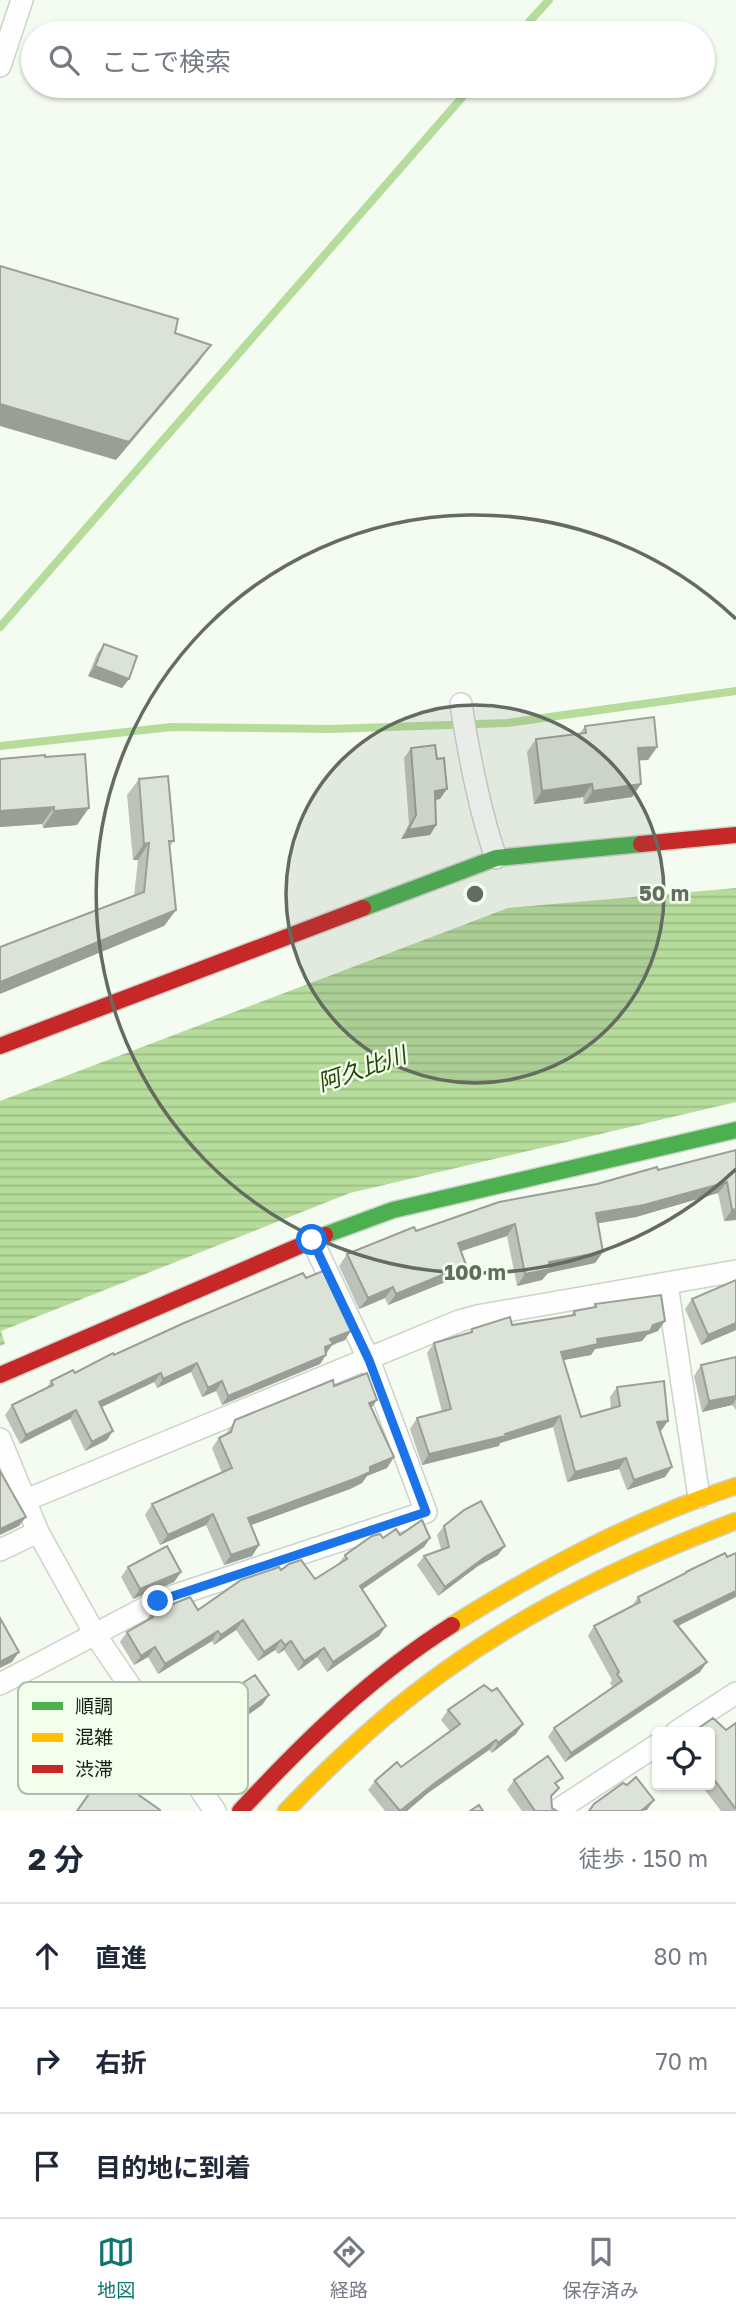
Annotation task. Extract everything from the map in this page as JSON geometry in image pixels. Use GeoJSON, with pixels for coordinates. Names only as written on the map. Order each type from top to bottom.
{"type":"FeatureCollection","features":[{"type":"Feature","properties":{"kind":"street"},"geometry":{"type":"LineString","coordinates":[[0,66],[22,0]]}},
{"type":"Feature","properties":{"kind":"street"},"geometry":{"type":"LineString","coordinates":[[461,704],[488,836],[496,858]]}},
{"type":"Feature","properties":{"kind":"street"},"geometry":{"type":"LineString","coordinates":[[0,1046],[496,858],[736,835]]}},
{"type":"Feature","properties":{"kind":"street"},"geometry":{"type":"LineString","coordinates":[[0,1375],[312,1240],[393,1210],[736,1130]]}},
{"type":"Feature","properties":{"kind":"street"},"geometry":{"type":"LineString","coordinates":[[0,1685],[158,1601],[426,1512],[369,1360],[312,1240]]}},
{"type":"Feature","properties":{"kind":"street"},"geometry":{"type":"LineString","coordinates":[[26,1500],[459,1321],[736,1271]]}},
{"type":"Feature","properties":{"kind":"street"},"geometry":{"type":"LineString","coordinates":[[667,1284],[699,1497]]}},
{"type":"Feature","properties":{"kind":"street"},"geometry":{"type":"LineString","coordinates":[[0,1439],[38,1532],[96,1636],[127,1682]]}},
{"type":"Feature","properties":{"kind":"street"},"geometry":{"type":"LineString","coordinates":[[240,1811],[345,1706],[403,1658],[522,1581],[608,1537],[699,1497],[736,1486]]}},
{"type":"Feature","properties":{"kind":"street"},"geometry":{"type":"LineString","coordinates":[[286,1811],[366,1732],[421,1688],[483,1644],[544,1606],[623,1566],[736,1521]]}},
{"type":"Feature","properties":{"kind":"street"},"geometry":{"type":"LineString","coordinates":[[0,1550],[38,1532]]}},
{"type":"Feature","properties":{"kind":"street"},"geometry":{"type":"LineString","coordinates":[[684,1727],[736,1693]]}},
{"type":"Feature","properties":{"kind":"street"},"geometry":{"type":"LineString","coordinates":[[556,1811],[652,1748]]}},
{"type":"Feature","properties":{"kind":"street"},"geometry":{"type":"LineString","coordinates":[[203,1794],[215,1811]]}},
{"type":"Feature","properties":{"kind":"water","name":"阿久比川"},"geometry":{"type":"Polygon","coordinates":[[[736,888],[736,1102],[350,1193],[1,1331],[5,1344],[0,1346],[0,1101],[508,908],[736,888]]]}},
{"type":"Feature","properties":{"kind":"building"},"geometry":{"type":"Polygon","coordinates":[[[0,266],[178,319],[175,333],[211,345],[129,442],[0,404],[0,266]]]}},
{"type":"Feature","properties":{"kind":"building"},"geometry":{"type":"Polygon","coordinates":[[[104,644],[137,656],[129,679],[95,666],[104,644]]]}},
{"type":"Feature","properties":{"kind":"building"},"geometry":{"type":"Polygon","coordinates":[[[654,717],[657,747],[638,748],[641,784],[593,791],[592,784],[542,791],[536,739],[586,733],[585,726],[654,717]]]}},
{"type":"Feature","properties":{"kind":"building"},"geometry":{"type":"Polygon","coordinates":[[[435,745],[437,759],[444,758],[447,789],[435,791],[436,825],[408,830],[416,815],[411,748],[435,745]]]}},
{"type":"Feature","properties":{"kind":"building"},"geometry":{"type":"Polygon","coordinates":[[[85,754],[89,808],[54,811],[54,807],[0,811],[0,759],[85,754]]]}},
{"type":"Feature","properties":{"kind":"building"},"geometry":{"type":"Polygon","coordinates":[[[168,776],[174,841],[169,841],[176,910],[0,982],[0,947],[144,892],[149,843],[144,844],[139,779],[168,776]]]}},
{"type":"Feature","properties":{"kind":"building"},"geometry":{"type":"Polygon","coordinates":[[[736,1150],[736,1209],[732,1210],[727,1182],[644,1205],[596,1213],[603,1252],[549,1262],[550,1269],[525,1274],[515,1224],[458,1243],[466,1265],[396,1294],[393,1287],[368,1298],[347,1254],[414,1227],[416,1231],[499,1202],[597,1184],[657,1167],[658,1170],[736,1150]]]}},
{"type":"Feature","properties":{"kind":"building"},"geometry":{"type":"Polygon","coordinates":[[[323,1271],[351,1331],[330,1339],[333,1344],[325,1347],[326,1355],[228,1396],[222,1381],[208,1388],[197,1363],[163,1379],[161,1373],[99,1402],[113,1431],[92,1442],[76,1410],[26,1435],[12,1405],[53,1385],[51,1381],[73,1370],[75,1373],[113,1353],[114,1355],[303,1273],[306,1278],[323,1271]]]}},
{"type":"Feature","properties":{"kind":"building"},"geometry":{"type":"Polygon","coordinates":[[[736,1280],[736,1323],[708,1335],[692,1299],[736,1280]]]}},
{"type":"Feature","properties":{"kind":"building"},"geometry":{"type":"Polygon","coordinates":[[[661,1295],[665,1321],[653,1325],[650,1331],[597,1339],[598,1344],[561,1352],[581,1417],[620,1406],[617,1387],[664,1381],[668,1421],[657,1422],[672,1467],[634,1480],[626,1458],[575,1472],[560,1416],[505,1434],[506,1436],[429,1454],[417,1418],[451,1409],[434,1343],[510,1317],[512,1325],[575,1315],[574,1311],[596,1307],[595,1304],[661,1295]]]}},
{"type":"Feature","properties":{"kind":"building"},"geometry":{"type":"Polygon","coordinates":[[[736,1357],[736,1396],[709,1401],[701,1365],[736,1357]]]}},
{"type":"Feature","properties":{"kind":"building"},"geometry":{"type":"Polygon","coordinates":[[[367,1373],[377,1400],[369,1403],[394,1457],[370,1467],[370,1472],[357,1478],[248,1518],[259,1545],[231,1555],[213,1514],[168,1535],[152,1504],[232,1468],[219,1438],[231,1432],[235,1420],[333,1380],[334,1386],[367,1373]]]}},
{"type":"Feature","properties":{"kind":"building"},"geometry":{"type":"Polygon","coordinates":[[[0,1471],[26,1517],[0,1529],[0,1471]]]}},
{"type":"Feature","properties":{"kind":"building"},"geometry":{"type":"Polygon","coordinates":[[[481,1501],[505,1546],[485,1557],[445,1587],[424,1556],[449,1547],[444,1526],[481,1501]]]}},
{"type":"Feature","properties":{"kind":"building"},"geometry":{"type":"Polygon","coordinates":[[[422,1520],[430,1538],[360,1586],[386,1626],[333,1662],[324,1648],[304,1661],[291,1641],[285,1645],[281,1640],[264,1652],[243,1620],[221,1635],[218,1631],[165,1664],[155,1647],[141,1656],[127,1632],[153,1617],[151,1613],[190,1597],[198,1610],[241,1580],[279,1567],[281,1570],[301,1560],[315,1579],[347,1559],[345,1555],[372,1536],[380,1534],[383,1538],[396,1529],[400,1535],[422,1520]]]}},
{"type":"Feature","properties":{"kind":"building"},"geometry":{"type":"Polygon","coordinates":[[[167,1546],[181,1572],[140,1589],[128,1567],[167,1546]]]}},
{"type":"Feature","properties":{"kind":"building"},"geometry":{"type":"Polygon","coordinates":[[[725,1553],[727,1557],[736,1553],[736,1591],[674,1621],[707,1662],[571,1753],[554,1728],[622,1681],[594,1626],[640,1602],[638,1597],[725,1553]]]}},
{"type":"Feature","properties":{"kind":"building"},"geometry":{"type":"Polygon","coordinates":[[[0,1618],[19,1652],[0,1662],[0,1618]]]}},
{"type":"Feature","properties":{"kind":"building"},"geometry":{"type":"Polygon","coordinates":[[[255,1675],[269,1695],[248,1710],[248,1682],[244,1682],[255,1675]]]}},
{"type":"Feature","properties":{"kind":"building"},"geometry":{"type":"Polygon","coordinates":[[[484,1685],[492,1691],[497,1688],[523,1724],[435,1783],[400,1811],[375,1781],[397,1762],[401,1767],[460,1724],[448,1710],[484,1685]]]}},
{"type":"Feature","properties":{"kind":"building"},"geometry":{"type":"Polygon","coordinates":[[[713,1718],[726,1730],[736,1723],[735,1808],[715,1781],[715,1727],[700,1727],[713,1718]]]}},
{"type":"Feature","properties":{"kind":"building"},"geometry":{"type":"Polygon","coordinates":[[[548,1756],[563,1778],[555,1783],[559,1788],[551,1796],[552,1808],[557,1811],[535,1811],[514,1780],[548,1756]]]}},
{"type":"Feature","properties":{"kind":"building"},"geometry":{"type":"Polygon","coordinates":[[[636,1777],[654,1800],[641,1811],[589,1811],[594,1804],[623,1783],[627,1785],[636,1777]]]}},
{"type":"Feature","properties":{"kind":"building"},"geometry":{"type":"Polygon","coordinates":[[[89,1794],[137,1794],[160,1810],[160,1811],[77,1811],[89,1794]]]}},
{"type":"Feature","properties":{"kind":"building"},"geometry":{"type":"Polygon","coordinates":[[[479,1805],[483,1811],[470,1811],[479,1805]]]}},
{"type":"Feature","properties":{"kind":"waterway"},"geometry":{"type":"LineString","coordinates":[[530,21],[549,0]]}},
{"type":"Feature","properties":{"kind":"waterway"},"geometry":{"type":"LineString","coordinates":[[0,627],[462,98]]}},
{"type":"Feature","properties":{"kind":"waterway"},"geometry":{"type":"LineString","coordinates":[[0,746],[171,727],[330,729],[507,723],[736,691]]}},
{"type":"Feature","properties":{"kind":"traffic: fast"},"geometry":{"type":"LineString","coordinates":[[363,908],[496,858],[641,844]]}},
{"type":"Feature","properties":{"kind":"traffic: fast"},"geometry":{"type":"LineString","coordinates":[[325,1235],[393,1210],[736,1130]]}},
{"type":"Feature","properties":{"kind":"traffic: slow"},"geometry":{"type":"LineString","coordinates":[[452,1625],[520,1584],[590,1547],[661,1514],[736,1486]]}},
{"type":"Feature","properties":{"kind":"traffic: slow"},"geometry":{"type":"LineString","coordinates":[[286,1811],[383,1719],[464,1657],[596,1581],[736,1521]]}},
{"type":"Feature","properties":{"kind":"traffic: jam"},"geometry":{"type":"LineString","coordinates":[[641,844],[736,835]]}},
{"type":"Feature","properties":{"kind":"traffic: jam"},"geometry":{"type":"LineString","coordinates":[[0,1046],[363,908]]}},
{"type":"Feature","properties":{"kind":"traffic: jam"},"geometry":{"type":"LineString","coordinates":[[0,1375],[325,1235]]}},
{"type":"Feature","properties":{"kind":"traffic: jam"},"geometry":{"type":"LineString","coordinates":[[240,1811],[289,1760],[366,1688],[452,1625]]}},
{"type":"Feature","properties":{"kind":"route"},"geometry":{"type":"LineString","coordinates":[[158,1601],[426,1512],[369,1360],[312,1240]]}}]}
